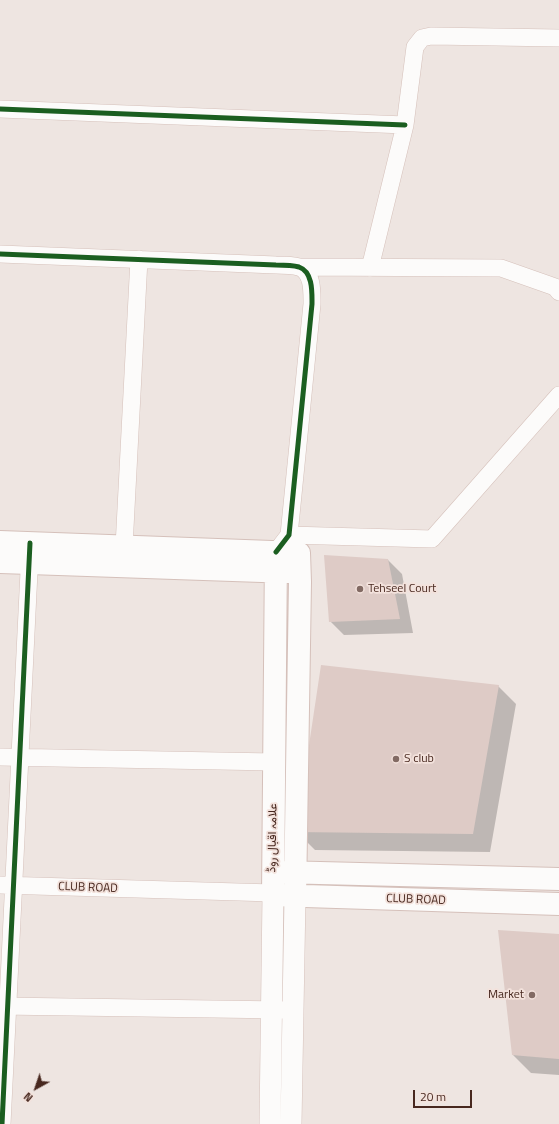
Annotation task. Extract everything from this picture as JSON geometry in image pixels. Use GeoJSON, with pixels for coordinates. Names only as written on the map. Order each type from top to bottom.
{"type":"FeatureCollection","features":[{"type":"Feature","properties":{"kind":"main road"},"geometry":{"type":"LineString","coordinates":[[0,542],[30,553],[276,562],[296,553]]}},
{"type":"Feature","properties":{"kind":"main road"},"geometry":{"type":"LineString","coordinates":[[0,562],[30,553],[124,547],[276,562]]}},
{"type":"Feature","properties":{"kind":"main road","name":"علامہ اقبال روڈ"},"geometry":{"type":"LineString","coordinates":[[295,897],[296,553]]}},
{"type":"Feature","properties":{"kind":"main road","name":"علامہ اقبال روڈ"},"geometry":{"type":"LineString","coordinates":[[273,887],[276,562]]}},
{"type":"Feature","properties":{"kind":"main road","name":"CLUB ROAD"},"geometry":{"type":"LineString","coordinates":[[273,887],[295,873],[559,879]]}},
{"type":"Feature","properties":{"kind":"main road","name":"CLUB ROAD"},"geometry":{"type":"LineString","coordinates":[[273,887],[295,897],[559,904]]}},
{"type":"Feature","properties":{"kind":"street"},"geometry":{"type":"LineString","coordinates":[[370,268],[405,125],[415,47],[422,38],[431,36],[559,38]]}},
{"type":"Feature","properties":{"kind":"street"},"geometry":{"type":"LineString","coordinates":[[0,109],[405,125]]}},
{"type":"Feature","properties":{"kind":"street"},"geometry":{"type":"LineString","coordinates":[[0,254],[268,264],[299,267],[501,268],[555,287],[559,292]]}},
{"type":"Feature","properties":{"kind":"street"},"geometry":{"type":"LineString","coordinates":[[124,547],[139,259]]}},
{"type":"Feature","properties":{"kind":"street"},"geometry":{"type":"LineString","coordinates":[[299,267],[308,274],[312,285],[312,304],[296,553],[432,539],[559,395]]}},
{"type":"Feature","properties":{"kind":"street"},"geometry":{"type":"LineString","coordinates":[[2,1124],[7,886],[20,758],[30,553]]}},
{"type":"Feature","properties":{"kind":"street"},"geometry":{"type":"LineString","coordinates":[[0,757],[274,762]]}},
{"type":"Feature","properties":{"kind":"street","name":"CLUB ROAD"},"geometry":{"type":"LineString","coordinates":[[7,886],[273,887]]}},
{"type":"Feature","properties":{"kind":"street","name":"علامہ اقبال روڈ"},"geometry":{"type":"LineString","coordinates":[[270,1124],[273,887]]}},
{"type":"Feature","properties":{"kind":"street","name":"علامہ اقبال روڈ"},"geometry":{"type":"LineString","coordinates":[[291,1124],[295,897]]}},
{"type":"Feature","properties":{"kind":"street"},"geometry":{"type":"LineString","coordinates":[[4,1006],[293,1010]]}},
{"type":"Feature","properties":{"kind":"building","name":"Tehseel Court"},"geometry":{"type":"Polygon","coordinates":[[[324,555],[388,559],[400,619],[329,622],[324,555]]]}},
{"type":"Feature","properties":{"kind":"building","name":"S club"},"geometry":{"type":"Polygon","coordinates":[[[321,665],[499,685],[473,834],[296,832],[321,665]]]}},
{"type":"Feature","properties":{"kind":"building","name":"Market"},"geometry":{"type":"Polygon","coordinates":[[[498,930],[559,934],[559,1059],[512,1055],[498,930]]]}},
{"type":"Feature","properties":{"kind":"cycle path"},"geometry":{"type":"LineString","coordinates":[[0,109],[405,125]]}},
{"type":"Feature","properties":{"kind":"cycle path"},"geometry":{"type":"LineString","coordinates":[[0,254],[288,265],[299,267],[307,273],[311,283],[312,304],[289,535],[276,552]]}},
{"type":"Feature","properties":{"kind":"cycle path"},"geometry":{"type":"LineString","coordinates":[[2,1124],[30,543]]}},
{"type":"Feature","properties":{"kind":"place","name":"Tehseel Court"},"geometry":{"type":"Point","coordinates":[360,589]}},
{"type":"Feature","properties":{"kind":"place","name":"S club"},"geometry":{"type":"Point","coordinates":[396,759]}},
{"type":"Feature","properties":{"kind":"place","name":"Market"},"geometry":{"type":"Point","coordinates":[532,995]}}]}
